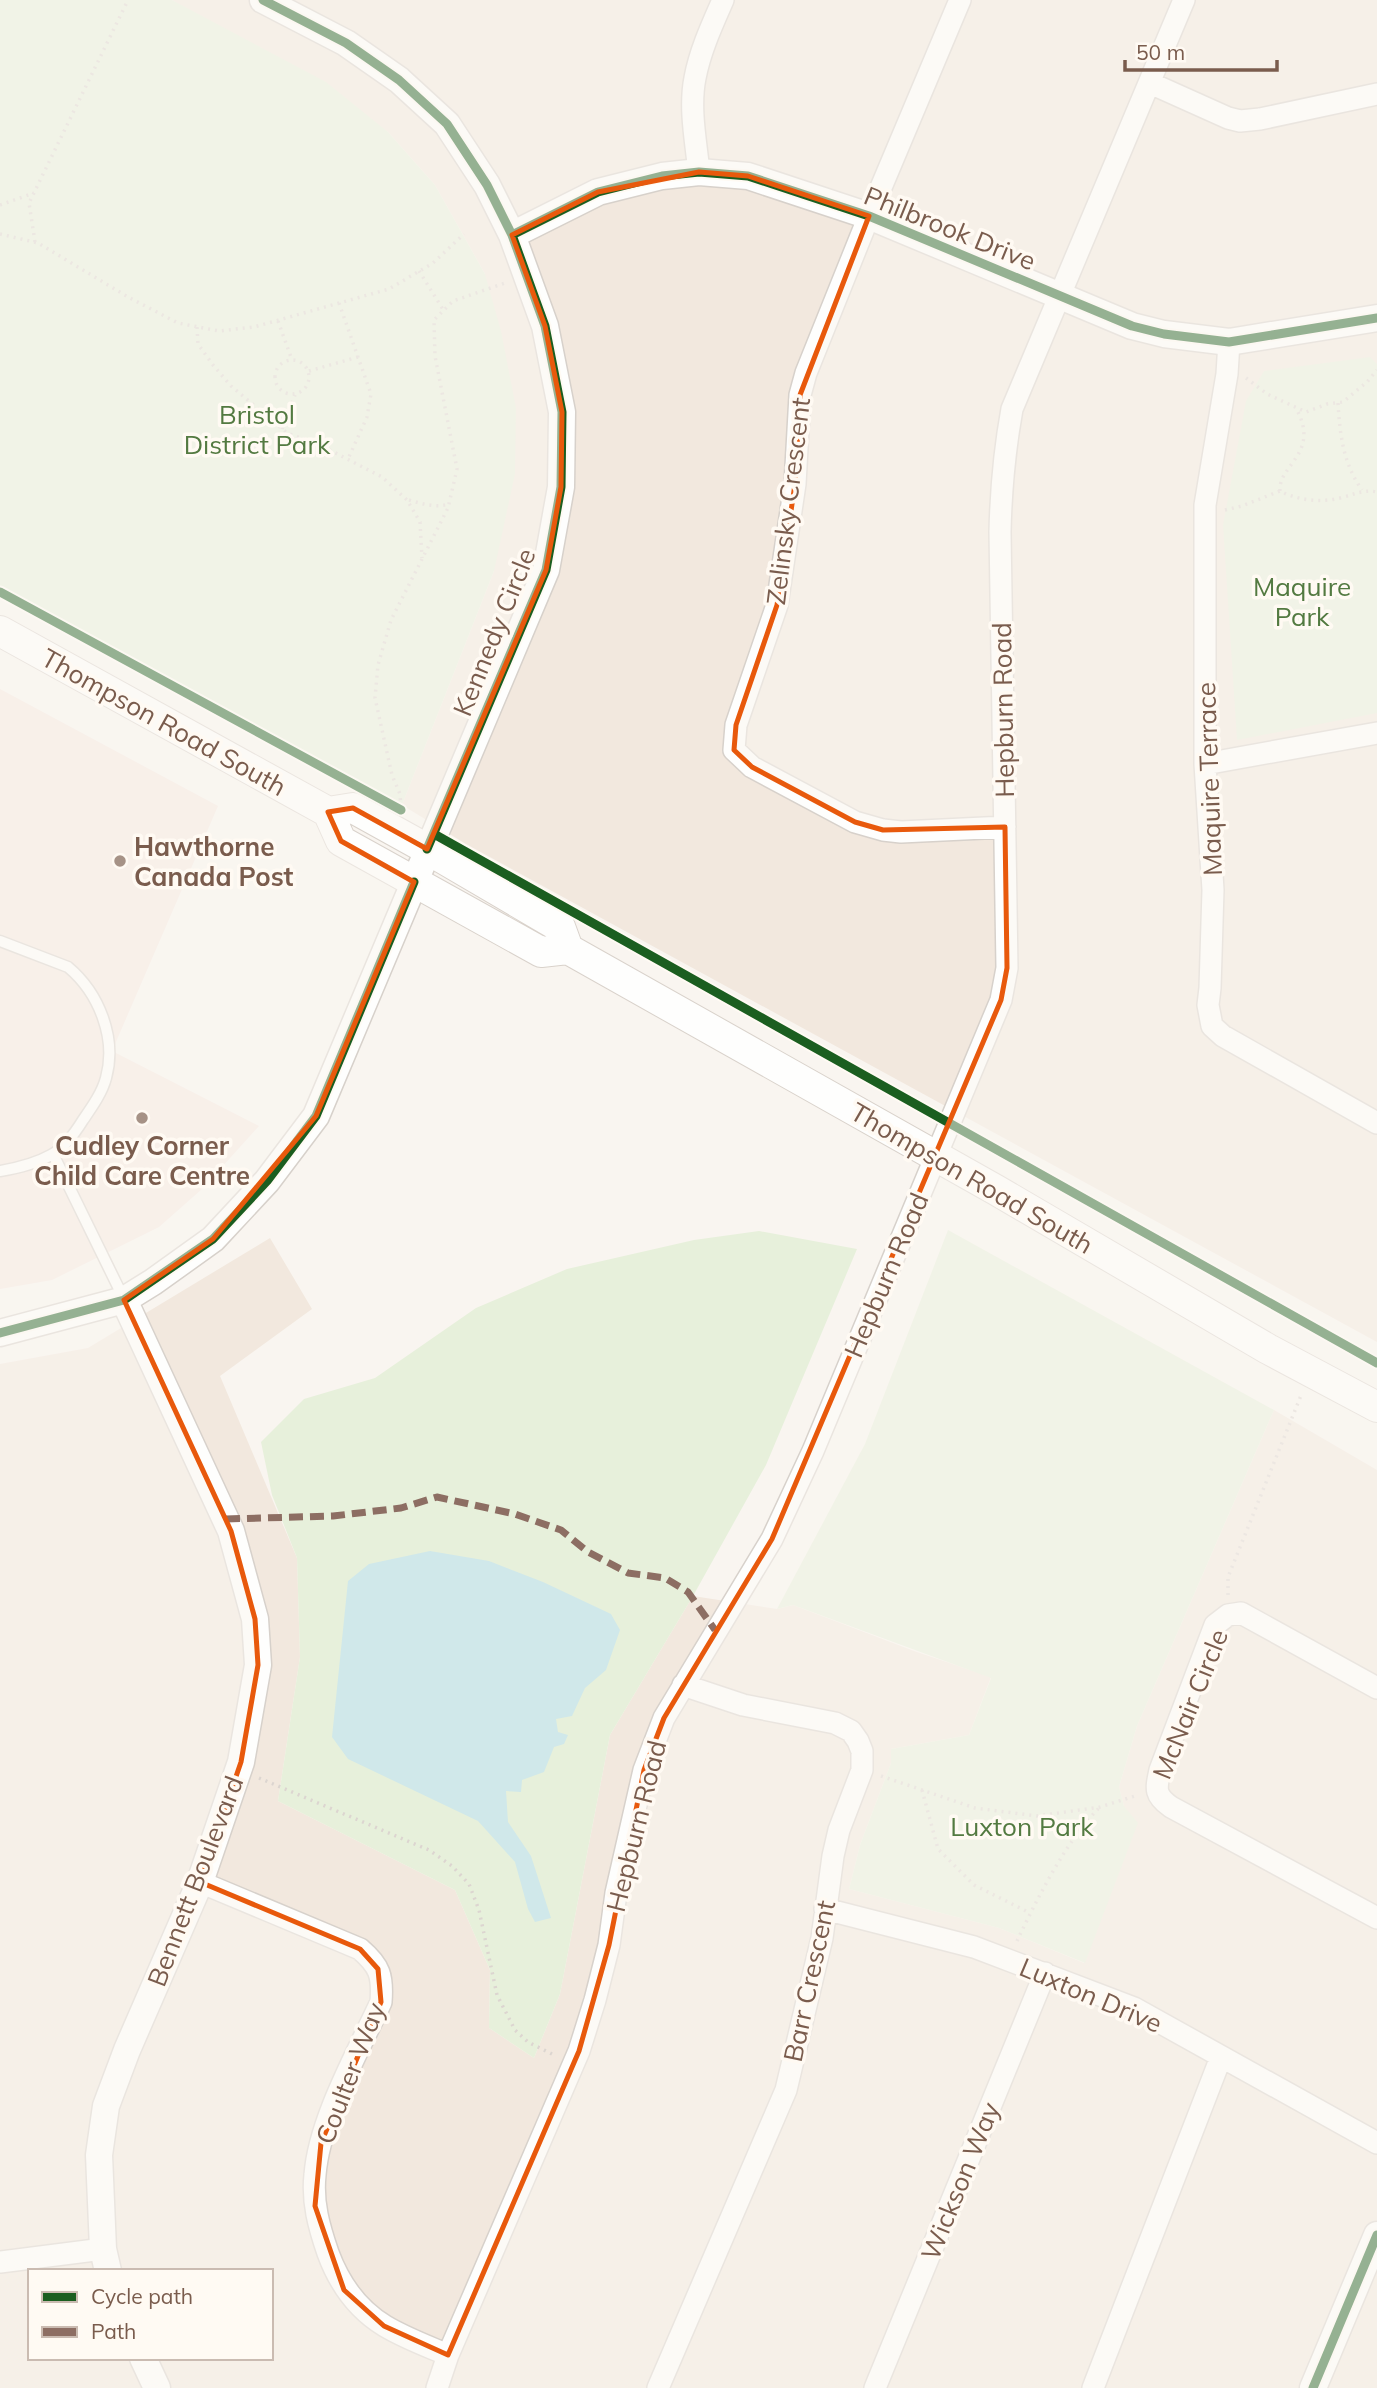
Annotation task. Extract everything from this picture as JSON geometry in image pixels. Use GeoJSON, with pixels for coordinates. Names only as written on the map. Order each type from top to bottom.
{"type":"FeatureCollection","features":[{"type":"Feature","properties":{"kind":"main road","name":"Thompson Road South"},"geometry":{"type":"LineString","coordinates":[[0,631],[328,812],[341,841],[541,952],[568,949],[1310,1373],[1377,1407]]}},
{"type":"Feature","properties":{"kind":"main road","name":"Thompson Road South"},"geometry":{"type":"LineString","coordinates":[[328,812],[353,808],[427,849],[560,926],[568,949]]}},
{"type":"Feature","properties":{"kind":"street","name":"Kennedy Circle"},"geometry":{"type":"LineString","coordinates":[[0,1333],[124,1300],[213,1239],[267,1181],[316,1116],[546,570],[561,487],[562,412],[545,326],[512,235],[487,185],[447,124],[399,80],[356,51],[263,0]]}},
{"type":"Feature","properties":{"kind":"street"},"geometry":{"type":"LineString","coordinates":[[699,172],[693,111],[694,80],[706,40],[723,0]]}},
{"type":"Feature","properties":{"kind":"street"},"geometry":{"type":"LineString","coordinates":[[869,216],[960,0]]}},
{"type":"Feature","properties":{"kind":"street","name":"Hepburn Road"},"geometry":{"type":"LineString","coordinates":[[437,2388],[448,2355],[574,2063],[595,2000],[609,1945],[616,1893],[644,1770],[664,1718],[778,1527],[813,1451],[1001,1000],[1007,968],[1001,481],[1012,409],[1184,0]]}},
{"type":"Feature","properties":{"kind":"street"},"geometry":{"type":"LineString","coordinates":[[1150,83],[1227,118],[1240,121],[1260,120],[1377,94]]}},
{"type":"Feature","properties":{"kind":"street","name":"Philbrook Drive"},"geometry":{"type":"LineString","coordinates":[[512,235],[598,192],[662,176],[699,172],[748,176],[869,216],[1132,326],[1164,334],[1229,342],[1377,318]]}},
{"type":"Feature","properties":{"kind":"street","name":"Zelinsky Crescent"},"geometry":{"type":"LineString","coordinates":[[869,216],[806,373],[800,395],[795,485],[777,605],[736,725],[734,750],[752,768],[855,822],[883,830],[901,832],[1005,827]]}},
{"type":"Feature","properties":{"kind":"street","name":"Maquire Terrace"},"geometry":{"type":"LineString","coordinates":[[1229,342],[1227,374],[1205,512],[1205,764],[1213,890],[1208,1005],[1212,1026],[1223,1036],[1377,1123]]}},
{"type":"Feature","properties":{"kind":"street"},"geometry":{"type":"LineString","coordinates":[[1205,764],[1377,733]]}},
{"type":"Feature","properties":{"kind":"street","name":"Bennett Boulevard"},"geometry":{"type":"LineString","coordinates":[[106,2260],[99,2155],[106,2106],[200,1882],[238,1769],[258,1665],[255,1619],[231,1531],[124,1300]]}},
{"type":"Feature","properties":{"kind":"street","name":"McNair Circle"},"geometry":{"type":"LineString","coordinates":[[1377,1688],[1241,1613],[1228,1615],[1215,1625],[1160,1770],[1156,1789],[1161,1800],[1171,1807],[1377,1918]]}},
{"type":"Feature","properties":{"kind":"street"},"geometry":{"type":"LineString","coordinates":[[683,1685],[743,1705],[812,1718],[843,1727],[851,1731],[858,1741],[862,1751],[862,1770]]}},
{"type":"Feature","properties":{"kind":"street","name":"Barr Crescent"},"geometry":{"type":"LineString","coordinates":[[658,2388],[786,2090],[822,1938],[839,1830],[862,1770]]}},
{"type":"Feature","properties":{"kind":"street","name":"Coulter Way"},"geometry":{"type":"LineString","coordinates":[[200,1882],[360,1949],[379,1969],[383,1983],[381,2002],[333,2108],[321,2143],[315,2175],[315,2206],[319,2230],[344,2290],[384,2326],[448,2355]]}},
{"type":"Feature","properties":{"kind":"street","name":"Luxton Drive"},"geometry":{"type":"LineString","coordinates":[[825,1909],[974,1947],[1134,2008],[1377,2143]]}},
{"type":"Feature","properties":{"kind":"street","name":"Wickson Way"},"geometry":{"type":"LineString","coordinates":[[875,2388],[1045,1973]]}},
{"type":"Feature","properties":{"kind":"street"},"geometry":{"type":"LineString","coordinates":[[1093,2388],[1221,2057]]}},
{"type":"Feature","properties":{"kind":"street"},"geometry":{"type":"LineString","coordinates":[[1313,2388],[1377,2235]]}},
{"type":"Feature","properties":{"kind":"street"},"geometry":{"type":"LineString","coordinates":[[0,2262],[106,2260]]}},
{"type":"Feature","properties":{"kind":"street"},"geometry":{"type":"LineString","coordinates":[[144,2360],[157,2388]]}},
{"type":"Feature","properties":{"kind":"lane"},"geometry":{"type":"LineString","coordinates":[[0,940],[68,967],[77,975],[102,1013],[108,1036],[106,1077],[97,1099],[75,1133],[53,1154],[19,1168],[0,1171]]}},
{"type":"Feature","properties":{"kind":"lane"},"geometry":{"type":"LineString","coordinates":[[53,1154],[124,1300]]}},
{"type":"Feature","properties":{"kind":"path"},"geometry":{"type":"LineString","coordinates":[[34,242],[29,203],[128,0]]}},
{"type":"Feature","properties":{"kind":"path"},"geometry":{"type":"LineString","coordinates":[[0,205],[34,193]]}},
{"type":"Feature","properties":{"kind":"path"},"geometry":{"type":"LineString","coordinates":[[0,234],[34,242],[178,323],[219,331],[254,327],[389,289],[433,263],[464,234]]}},
{"type":"Feature","properties":{"kind":"path"},"geometry":{"type":"LineString","coordinates":[[419,271],[444,311]]}},
{"type":"Feature","properties":{"kind":"path"},"geometry":{"type":"LineString","coordinates":[[401,810],[400,794],[392,775],[375,698],[378,666],[391,620],[449,503],[457,469],[435,356],[434,320],[453,301],[527,276]]}},
{"type":"Feature","properties":{"kind":"path"},"geometry":{"type":"LineString","coordinates":[[339,303],[371,394],[367,417],[348,459]]}},
{"type":"Feature","properties":{"kind":"path"},"geometry":{"type":"LineString","coordinates":[[278,321],[292,360]]}},
{"type":"Feature","properties":{"kind":"path"},"geometry":{"type":"LineString","coordinates":[[197,327],[198,344],[212,365],[231,386],[282,429],[382,477],[407,500],[420,523],[422,560]]}},
{"type":"Feature","properties":{"kind":"path"},"geometry":{"type":"LineString","coordinates":[[309,371],[358,357]]}},
{"type":"Feature","properties":{"kind":"path"},"geometry":{"type":"LineString","coordinates":[[292,360],[303,364],[309,371],[309,383],[301,392],[295,394],[285,393],[275,378],[278,367],[292,360]]}},
{"type":"Feature","properties":{"kind":"path"},"geometry":{"type":"LineString","coordinates":[[1227,374],[1250,379],[1267,394],[1306,412],[1343,402],[1377,370]]}},
{"type":"Feature","properties":{"kind":"path"},"geometry":{"type":"LineString","coordinates":[[282,429],[295,394]]}},
{"type":"Feature","properties":{"kind":"path"},"geometry":{"type":"LineString","coordinates":[[1338,402],[1343,448],[1350,471],[1362,490]]}},
{"type":"Feature","properties":{"kind":"path"},"geometry":{"type":"LineString","coordinates":[[1280,491],[1279,485],[1297,458],[1303,442],[1303,422],[1297,410]]}},
{"type":"Feature","properties":{"kind":"path"},"geometry":{"type":"LineString","coordinates":[[1205,512],[1230,510],[1280,491],[1293,498],[1326,499],[1335,499],[1362,490],[1377,492]]}},
{"type":"Feature","properties":{"kind":"path"},"geometry":{"type":"LineString","coordinates":[[407,500],[425,505],[440,506],[449,503]]}},
{"type":"Feature","properties":{"kind":"path"},"geometry":{"type":"LineString","coordinates":[[1228,1615],[1228,1577],[1310,1373]]}},
{"type":"Feature","properties":{"kind":"path"},"geometry":{"type":"LineString","coordinates":[[238,1769],[429,1850],[452,1866],[469,1884],[479,1910],[497,1995],[515,2029],[528,2042],[574,2063]]}},
{"type":"Feature","properties":{"kind":"path"},"geometry":{"type":"LineString","coordinates":[[862,1770],[975,1808],[1037,1816],[1100,1807],[1156,1789]]}},
{"type":"Feature","properties":{"kind":"path"},"geometry":{"type":"LineString","coordinates":[[922,1790],[939,1849],[974,1885],[1030,1913]]}},
{"type":"Feature","properties":{"kind":"path"},"geometry":{"type":"LineString","coordinates":[[1009,1959],[1030,1913],[1083,1824],[1100,1807]]}},
{"type":"Feature","properties":{"kind":"highlighted area"},"geometry":{"type":"Polygon","coordinates":[[[699,172],[748,176],[869,216],[800,395],[795,484],[777,605],[736,725],[734,750],[752,767],[855,822],[883,830],[1005,827],[1007,968],[1001,1000],[772,1539],[664,1718],[644,1770],[609,1945],[579,2051],[448,2355],[384,2326],[344,2290],[315,2206],[321,2143],[381,2002],[378,1969],[360,1949],[200,1882],[241,1762],[258,1665],[255,1619],[231,1531],[124,1300],[213,1239],[316,1116],[414,882],[341,841],[328,812],[353,808],[427,849],[546,570],[561,487],[562,412],[545,326],[512,235],[598,192],[699,172]]]}},
{"type":"Feature","properties":{"kind":"shaded area"},"geometry":{"type":"Polygon","coordinates":[[[172,0],[1377,0],[1377,1342],[466,844],[402,805],[494,571],[485,274],[435,185],[388,132],[172,0]]]}},
{"type":"Feature","properties":{"kind":"shaded area"},"geometry":{"type":"Polygon","coordinates":[[[0,689],[218,806],[112,1051],[259,1126],[202,1189],[159,1227],[52,1280],[0,1289],[0,689]]]}},
{"type":"Feature","properties":{"kind":"shaded area"},"geometry":{"type":"Polygon","coordinates":[[[270,1238],[312,1309],[220,1376],[297,1558],[300,1657],[278,1801],[455,1890],[490,1970],[489,2028],[534,2058],[560,1994],[610,1735],[693,1596],[777,1609],[793,1605],[991,1677],[969,1735],[891,1749],[891,1763],[860,1845],[849,1889],[999,1928],[1084,1963],[1124,1806],[1119,1787],[1137,1726],[1274,1410],[1377,1470],[1377,2388],[0,2388],[0,1364],[88,1348],[270,1238]]]}},
{"type":"Feature","properties":{"kind":"green space","name":"Bristol District Park"},"geometry":{"type":"Polygon","coordinates":[[[0,0],[172,0],[326,82],[388,132],[435,185],[485,274],[501,331],[516,408],[515,474],[494,571],[402,805],[0,587],[0,0]]]}},
{"type":"Feature","properties":{"kind":"green space","name":"Maquire Park"},"geometry":{"type":"Polygon","coordinates":[[[1370,357],[1377,364],[1377,713],[1237,740],[1223,525],[1246,401],[1264,371],[1370,357]]]}},
{"type":"Feature","properties":{"kind":"green space","name":"Luxton Park"},"geometry":{"type":"Polygon","coordinates":[[[948,1230],[1274,1410],[1137,1726],[1119,1787],[1124,1806],[1138,1823],[1085,1963],[999,1928],[849,1889],[860,1845],[891,1763],[891,1749],[969,1735],[991,1678],[793,1605],[777,1609],[865,1444],[948,1230]]]}},
{"type":"Feature","properties":{"kind":"green space"},"geometry":{"type":"Polygon","coordinates":[[[759,1231],[857,1249],[766,1465],[693,1596],[610,1735],[560,1994],[534,2058],[489,2028],[490,1970],[455,1890],[278,1801],[300,1657],[297,1558],[272,1495],[261,1442],[304,1399],[375,1378],[476,1308],[567,1269],[694,1240],[759,1231]]]}},
{"type":"Feature","properties":{"kind":"water"},"geometry":{"type":"Polygon","coordinates":[[[430,1551],[489,1561],[543,1582],[611,1614],[620,1630],[606,1670],[585,1688],[572,1716],[556,1719],[558,1732],[568,1735],[564,1744],[554,1747],[544,1772],[522,1780],[521,1792],[506,1791],[508,1822],[531,1856],[551,1918],[535,1922],[528,1909],[515,1862],[478,1821],[348,1759],[332,1737],[348,1581],[369,1564],[430,1551]]]}},
{"type":"Feature","properties":{"kind":"marked path"},"geometry":{"type":"LineString","coordinates":[[226,1519],[333,1516],[401,1508],[437,1497],[515,1514],[561,1530],[588,1552],[628,1573],[665,1578],[688,1592],[715,1630]]}},
{"type":"Feature","properties":{"kind":"cycle path"},"geometry":{"type":"LineString","coordinates":[[263,0],[346,43],[399,80],[447,124],[487,185],[512,235],[545,326],[562,412],[561,487],[546,570],[427,849]]}},
{"type":"Feature","properties":{"kind":"cycle path"},"geometry":{"type":"LineString","coordinates":[[512,235],[598,192],[662,176],[699,172],[748,176],[869,216],[1132,326],[1164,334],[1229,342],[1377,318]]}},
{"type":"Feature","properties":{"kind":"cycle path"},"geometry":{"type":"LineString","coordinates":[[0,592],[401,810]]}},
{"type":"Feature","properties":{"kind":"cycle path"},"geometry":{"type":"LineString","coordinates":[[434,834],[1377,1363]]}},
{"type":"Feature","properties":{"kind":"cycle path"},"geometry":{"type":"LineString","coordinates":[[0,1333],[124,1300],[213,1239],[267,1181],[316,1116],[414,882]]}},
{"type":"Feature","properties":{"kind":"cycle path"},"geometry":{"type":"LineString","coordinates":[[1313,2388],[1377,2235]]}},
{"type":"Feature","properties":{"kind":"place","name":"Hawthorne Canada Post"},"geometry":{"type":"Point","coordinates":[120,861]}},
{"type":"Feature","properties":{"kind":"place","name":"Cudley Corner Child Care Centre"},"geometry":{"type":"Point","coordinates":[142,1118]}}]}
